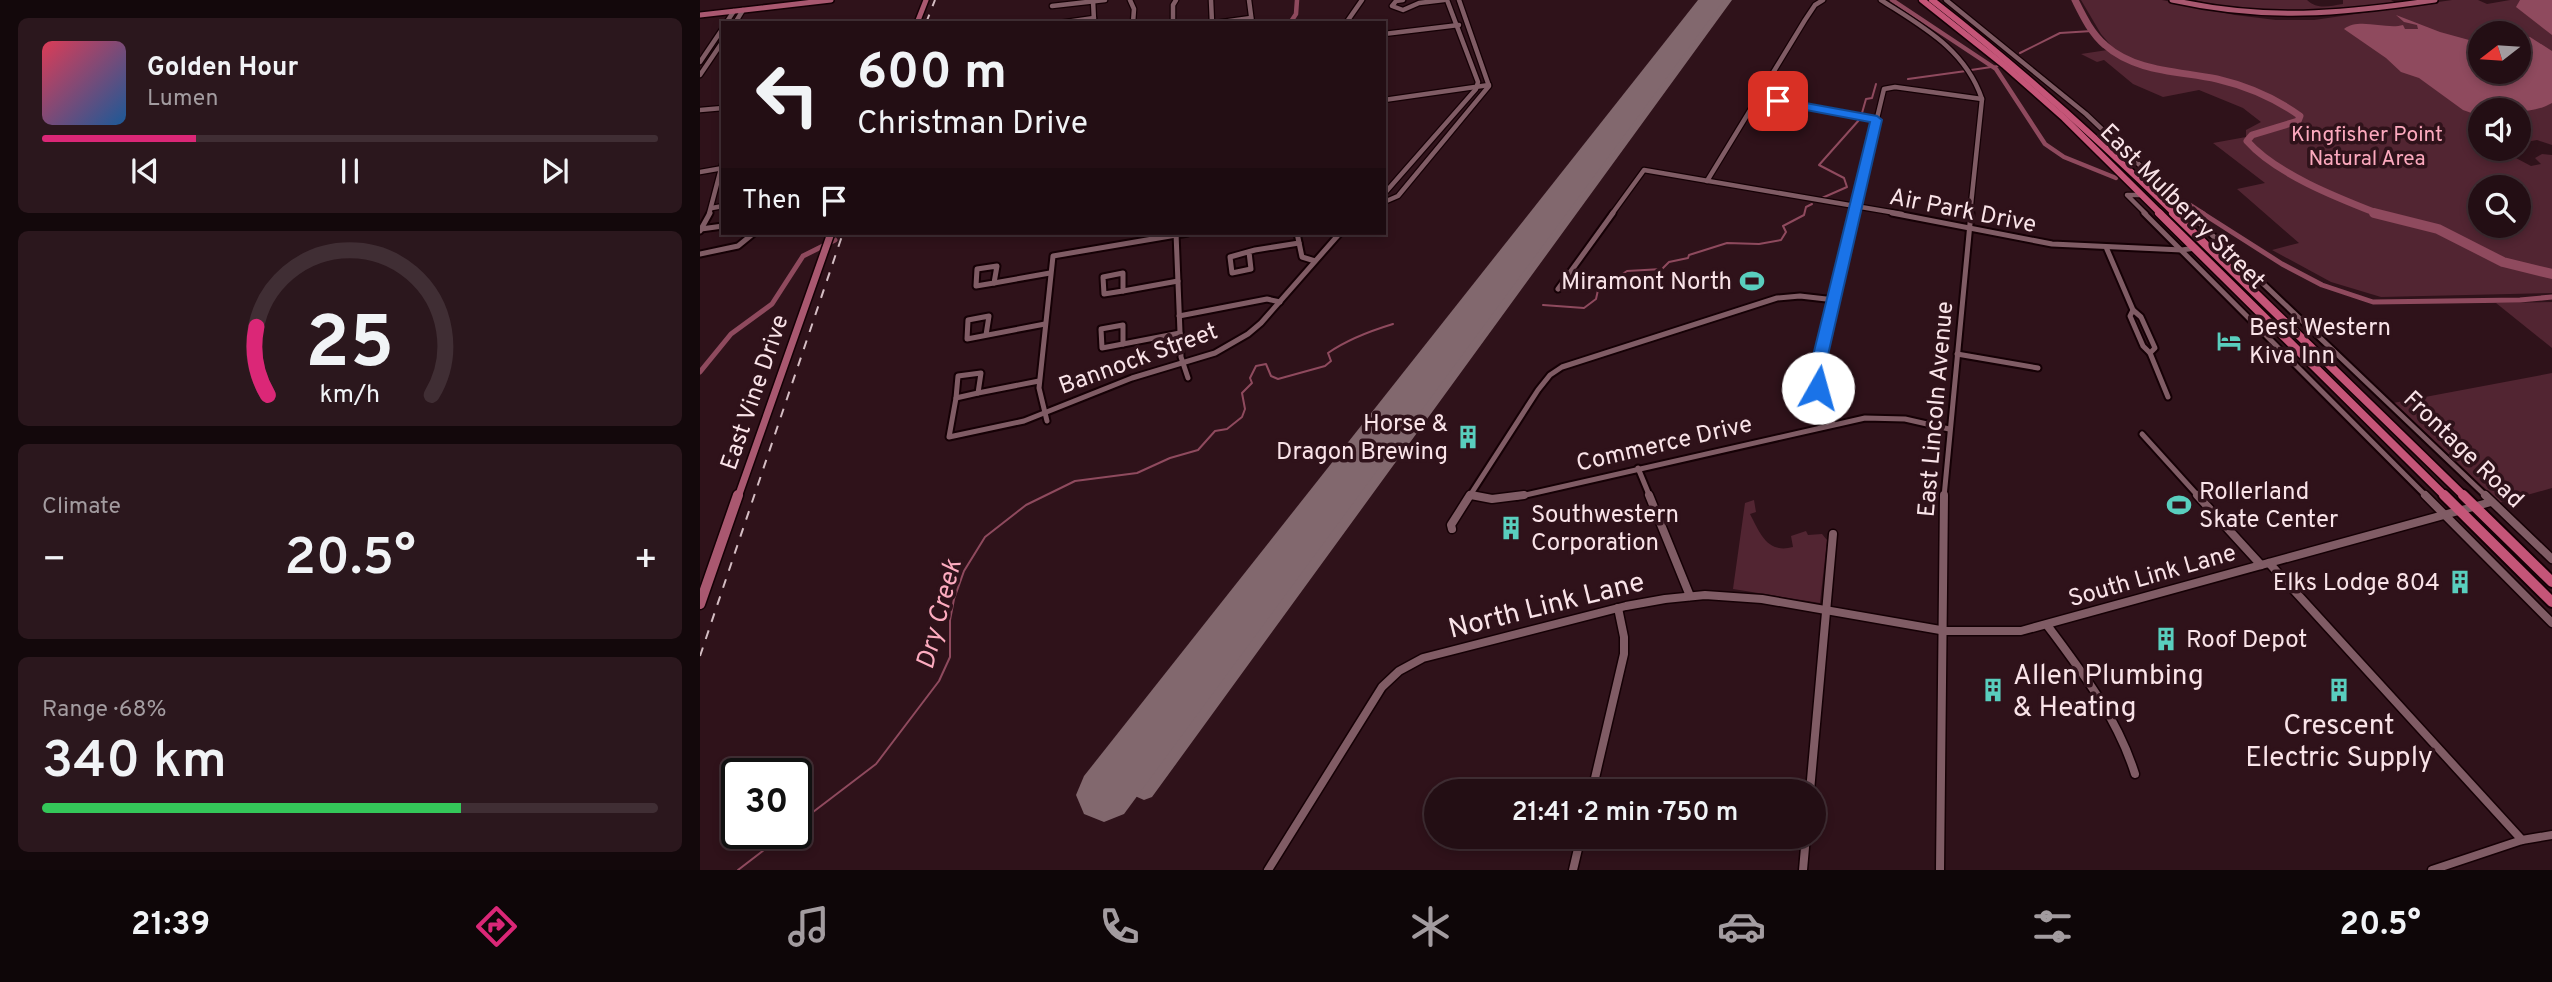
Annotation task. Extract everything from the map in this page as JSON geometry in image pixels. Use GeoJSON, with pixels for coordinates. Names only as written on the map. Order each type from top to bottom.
{"type":"FeatureCollection","features":[{"type":"Feature","properties":{"kind":"highway","name":"East Mulberry Street"},"geometry":{"type":"LineString","coordinates":[[1922,0],[2006,66],[2064,118],[2552,602]]}},
{"type":"Feature","properties":{"kind":"highway","name":"East Mulberry Street"},"geometry":{"type":"LineString","coordinates":[[1932,0],[2014,64],[2113,154],[2552,582]]}},
{"type":"Feature","properties":{"kind":"highway"},"geometry":{"type":"LineString","coordinates":[[2113,154],[2189,234],[2195,248],[2205,251],[2259,296]]}},
{"type":"Feature","properties":{"kind":"main road"},"geometry":{"type":"LineString","coordinates":[[700,15],[831,0]]}},
{"type":"Feature","properties":{"kind":"main road"},"geometry":{"type":"LineString","coordinates":[[918,21],[926,0]]}},
{"type":"Feature","properties":{"kind":"main road"},"geometry":{"type":"LineString","coordinates":[[2172,0],[2243,14],[2295,17],[2348,14],[2435,0]]}},
{"type":"Feature","properties":{"kind":"main road","name":"East Vine Drive"},"geometry":{"type":"LineString","coordinates":[[700,604],[828,240]]}},
{"type":"Feature","properties":{"kind":"street"},"geometry":{"type":"LineString","coordinates":[[1052,6],[1105,0]]}},
{"type":"Feature","properties":{"kind":"street"},"geometry":{"type":"LineString","coordinates":[[1130,0],[1134,9],[1133,21]]}},
{"type":"Feature","properties":{"kind":"street"},"geometry":{"type":"LineString","coordinates":[[1173,21],[1176,0]]}},
{"type":"Feature","properties":{"kind":"street"},"geometry":{"type":"LineString","coordinates":[[1211,0],[1214,21]]}},
{"type":"Feature","properties":{"kind":"street"},"geometry":{"type":"LineString","coordinates":[[1250,0],[1251,21]]}},
{"type":"Feature","properties":{"kind":"street"},"geometry":{"type":"LineString","coordinates":[[1347,21],[1362,0]]}},
{"type":"Feature","properties":{"kind":"street"},"geometry":{"type":"LineString","coordinates":[[1386,192],[1478,82],[1446,0],[1417,4],[1412,9],[1399,11],[1392,6],[1396,1],[1403,0]]}},
{"type":"Feature","properties":{"kind":"street"},"geometry":{"type":"LineString","coordinates":[[1410,0],[1417,4]]}},
{"type":"Feature","properties":{"kind":"street"},"geometry":{"type":"LineString","coordinates":[[1386,201],[1398,196],[1489,85],[1459,0]]}},
{"type":"Feature","properties":{"kind":"street"},"geometry":{"type":"LineString","coordinates":[[1707,181],[1815,6],[1823,0]]}},
{"type":"Feature","properties":{"kind":"street","name":"East Lincoln Avenue"},"geometry":{"type":"LineString","coordinates":[[1881,0],[1940,38],[1971,71],[1983,99],[1944,479],[1940,870]]}},
{"type":"Feature","properties":{"kind":"street","name":"Frontage Road"},"geometry":{"type":"LineString","coordinates":[[1946,0],[2086,114],[2552,559]]}},
{"type":"Feature","properties":{"kind":"street"},"geometry":{"type":"LineString","coordinates":[[1093,1],[1094,21]]}},
{"type":"Feature","properties":{"kind":"street"},"geometry":{"type":"LineString","coordinates":[[735,21],[743,10]]}},
{"type":"Feature","properties":{"kind":"street"},"geometry":{"type":"LineString","coordinates":[[727,21],[734,11]]}},
{"type":"Feature","properties":{"kind":"street"},"geometry":{"type":"LineString","coordinates":[[1386,34],[1468,24]]}},
{"type":"Feature","properties":{"kind":"street"},"geometry":{"type":"LineString","coordinates":[[707,64],[700,63],[721,31]]}},
{"type":"Feature","properties":{"kind":"street"},"geometry":{"type":"LineString","coordinates":[[700,75],[721,44]]}},
{"type":"Feature","properties":{"kind":"street"},"geometry":{"type":"LineString","coordinates":[[2006,66],[2025,63]]}},
{"type":"Feature","properties":{"kind":"street"},"geometry":{"type":"LineString","coordinates":[[1386,100],[1489,85]]}},
{"type":"Feature","properties":{"kind":"street"},"geometry":{"type":"LineString","coordinates":[[1833,424],[1820,399],[1817,380],[1884,89],[1888,87],[1983,99]]}},
{"type":"Feature","properties":{"kind":"street"},"geometry":{"type":"LineString","coordinates":[[1757,97],[1877,120]]}},
{"type":"Feature","properties":{"kind":"street"},"geometry":{"type":"LineString","coordinates":[[700,110],[721,107]]}},
{"type":"Feature","properties":{"kind":"street"},"geometry":{"type":"LineString","coordinates":[[700,174],[721,170]]}},
{"type":"Feature","properties":{"kind":"street","name":"Air Park Drive"},"geometry":{"type":"LineString","coordinates":[[1558,289],[1644,170],[1971,226],[2041,243],[2182,250],[2195,248]]}},
{"type":"Feature","properties":{"kind":"street"},"geometry":{"type":"LineString","coordinates":[[701,230],[721,184]]}},
{"type":"Feature","properties":{"kind":"street"},"geometry":{"type":"LineString","coordinates":[[2142,195],[2127,195],[2552,623]]}},
{"type":"Feature","properties":{"kind":"street"},"geometry":{"type":"LineString","coordinates":[[712,208],[721,206]]}},
{"type":"Feature","properties":{"kind":"street"},"geometry":{"type":"LineString","coordinates":[[701,230],[721,226]]}},
{"type":"Feature","properties":{"kind":"street"},"geometry":{"type":"LineString","coordinates":[[700,254],[742,246],[753,235]]}},
{"type":"Feature","properties":{"kind":"street"},"geometry":{"type":"LineString","coordinates":[[1046,417],[1039,397],[1039,381],[1053,256],[1170,235]]}},
{"type":"Feature","properties":{"kind":"street"},"geometry":{"type":"LineString","coordinates":[[1176,235],[1182,363],[1188,378]]}},
{"type":"Feature","properties":{"kind":"street"},"geometry":{"type":"LineString","coordinates":[[1297,235],[1302,257],[1315,261]]}},
{"type":"Feature","properties":{"kind":"street","name":"Bannock Street"},"geometry":{"type":"LineString","coordinates":[[956,398],[948,437],[1046,417],[1114,384],[1231,345],[1261,323],[1338,235]]}},
{"type":"Feature","properties":{"kind":"street"},"geometry":{"type":"LineString","coordinates":[[1249,252],[1249,271],[1231,273],[1230,257],[1249,252],[1299,243]]}},
{"type":"Feature","properties":{"kind":"street"},"geometry":{"type":"LineString","coordinates":[[2106,247],[2133,310],[2130,316],[2143,346],[2151,353],[2168,397]]}},
{"type":"Feature","properties":{"kind":"street"},"geometry":{"type":"LineString","coordinates":[[2211,249],[2227,248]]}},
{"type":"Feature","properties":{"kind":"street"},"geometry":{"type":"LineString","coordinates":[[994,283],[997,266],[977,269],[974,285],[994,283],[1050,273]]}},
{"type":"Feature","properties":{"kind":"street"},"geometry":{"type":"LineString","coordinates":[[1123,291],[1123,273],[1103,277],[1102,293],[1123,291],[1178,281]]}},
{"type":"Feature","properties":{"kind":"street"},"geometry":{"type":"LineString","coordinates":[[1452,529],[1451,525],[1538,390],[1550,375],[1562,367],[1777,298],[1800,296],[1835,300]]}},
{"type":"Feature","properties":{"kind":"street"},"geometry":{"type":"LineString","coordinates":[[1180,316],[1267,299],[1280,302]]}},
{"type":"Feature","properties":{"kind":"street"},"geometry":{"type":"LineString","coordinates":[[986,335],[989,316],[968,320],[965,338],[986,335],[1045,324]]}},
{"type":"Feature","properties":{"kind":"street"},"geometry":{"type":"LineString","coordinates":[[1123,344],[1123,325],[1101,329],[1100,347],[1123,344],[1180,333]]}},
{"type":"Feature","properties":{"kind":"street"},"geometry":{"type":"LineString","coordinates":[[1957,354],[2038,368]]}},
{"type":"Feature","properties":{"kind":"street"},"geometry":{"type":"LineString","coordinates":[[978,394],[979,372],[958,376],[956,398],[978,394],[1039,381]]}},
{"type":"Feature","properties":{"kind":"street","name":"Commerce Drive"},"geometry":{"type":"LineString","coordinates":[[1471,495],[1507,499],[1833,424],[1881,417],[1950,429]]}},
{"type":"Feature","properties":{"kind":"street"},"geometry":{"type":"LineString","coordinates":[[2142,434],[2522,840]]}},
{"type":"Feature","properties":{"kind":"street"},"geometry":{"type":"LineString","coordinates":[[1638,468],[1690,596]]}},
{"type":"Feature","properties":{"kind":"street","name":"South Link Lane"},"geometry":{"type":"LineString","coordinates":[[1943,631],[2001,633],[2047,625],[2491,502]]}},
{"type":"Feature","properties":{"kind":"street"},"geometry":{"type":"LineString","coordinates":[[1811,779],[1833,534]]}},
{"type":"Feature","properties":{"kind":"street","name":"North Link Lane"},"geometry":{"type":"LineString","coordinates":[[1268,870],[1376,697],[1399,671],[1436,654],[1648,601],[1690,596],[1750,598],[1943,631]]}},
{"type":"Feature","properties":{"kind":"street"},"geometry":{"type":"LineString","coordinates":[[1595,779],[1624,654],[1624,636],[1618,608]]}},
{"type":"Feature","properties":{"kind":"street"},"geometry":{"type":"LineString","coordinates":[[2047,625],[2115,722],[2135,774]]}},
{"type":"Feature","properties":{"kind":"street"},"geometry":{"type":"LineString","coordinates":[[2432,870],[2522,840],[2552,835]]}},
{"type":"Feature","properties":{"kind":"street"},"geometry":{"type":"LineString","coordinates":[[1573,870],[1578,849]]}},
{"type":"Feature","properties":{"kind":"street"},"geometry":{"type":"LineString","coordinates":[[1803,870],[1805,849]]}},
{"type":"Feature","properties":{"kind":"green space","name":"Kingfisher Point Natural Area"},"geometry":{"type":"Polygon","coordinates":[[[2081,0],[2162,0],[2235,15],[2276,20],[2314,20],[2452,0],[2478,0],[2487,4],[2510,0],[2552,0],[2552,145],[2537,140],[2531,141],[2531,98],[2468,98],[2468,161],[2522,161],[2531,166],[2541,164],[2535,158],[2542,154],[2552,155],[2552,293],[2381,297],[2331,282],[2272,250],[2299,243],[2237,189],[2265,183],[2213,143],[2246,137],[2246,130],[2261,122],[2243,108],[2199,90],[2163,97],[2133,84],[2104,60],[2097,62],[2081,54],[2114,49],[2101,34],[2081,0]]]}},
{"type":"Feature","properties":{"kind":"green space"},"geometry":{"type":"Polygon","coordinates":[[[2195,0],[2307,0],[2324,6],[2343,4],[2343,0],[2391,0],[2396,3],[2324,13],[2227,8],[2195,0]]]}},
{"type":"Feature","properties":{"kind":"green space"},"geometry":{"type":"Polygon","coordinates":[[[2552,302],[2552,348],[2496,303],[2552,302]]]}},
{"type":"Feature","properties":{"kind":"green space"},"geometry":{"type":"Polygon","coordinates":[[[2552,373],[2552,488],[2499,503],[2393,403],[2552,373]]]}},
{"type":"Feature","properties":{"kind":"green space"},"geometry":{"type":"Polygon","coordinates":[[[1754,500],[1756,512],[1750,514],[1761,535],[1771,545],[1793,547],[1791,536],[1806,531],[1808,535],[1822,534],[1827,540],[1820,603],[1733,589],[1745,503],[1754,500]]]}},
{"type":"Feature","properties":{"kind":"shaded area"},"geometry":{"type":"Polygon","coordinates":[[[2520,0],[2552,0],[2552,35],[2516,7],[2520,0]]]}},
{"type":"Feature","properties":{"kind":"shaded area"},"geometry":{"type":"Polygon","coordinates":[[[2396,15],[2468,40],[2468,84],[2531,84],[2531,38],[2552,51],[2552,103],[2531,110],[2531,98],[2468,98],[2468,112],[2463,110],[2419,78],[2401,72],[2386,58],[2344,29],[2365,24],[2403,25],[2405,29],[2418,29],[2417,25],[2404,22],[2396,15]]]}},
{"type":"Feature","properties":{"kind":"waterway"},"geometry":{"type":"LineString","coordinates":[[1291,21],[1296,14],[1297,0]]}},
{"type":"Feature","properties":{"kind":"waterway"},"geometry":{"type":"LineString","coordinates":[[1892,0],[1996,69],[2045,144],[2064,157],[2116,178]]}},
{"type":"Feature","properties":{"kind":"waterway"},"geometry":{"type":"LineString","coordinates":[[2075,0],[2100,40],[2130,61],[2239,85],[2271,98],[2300,116],[2298,121],[2252,135],[2247,141],[2259,153],[2291,174],[2327,193],[2379,214]]}},
{"type":"Feature","properties":{"kind":"waterway","name":"Dry Creek"},"geometry":{"type":"LineString","coordinates":[[2020,53],[2060,33],[2092,31]]}},
{"type":"Feature","properties":{"kind":"waterway","name":"Dry Creek"},"geometry":{"type":"LineString","coordinates":[[1971,70],[1998,66]]}},
{"type":"Feature","properties":{"kind":"waterway","name":"Dry Creek"},"geometry":{"type":"LineString","coordinates":[[1908,79],[1966,71]]}},
{"type":"Feature","properties":{"kind":"waterway","name":"Dry Creek"},"geometry":{"type":"LineString","coordinates":[[1862,113],[1866,99],[1872,98],[1876,84]]}},
{"type":"Feature","properties":{"kind":"waterway","name":"Dry Creek"},"geometry":{"type":"LineString","coordinates":[[1822,198],[1847,187],[1844,178],[1819,165],[1859,120]]}},
{"type":"Feature","properties":{"kind":"waterway","name":"Dry Creek"},"geometry":{"type":"LineString","coordinates":[[1543,305],[1584,308],[1596,299],[1598,290],[1627,271],[1662,269],[1669,262],[1688,258],[1689,255],[1727,243],[1759,244],[1781,240],[1786,232],[1783,226],[1804,215],[1806,207],[1812,204]]}},
{"type":"Feature","properties":{"kind":"waterway"},"geometry":{"type":"LineString","coordinates":[[2190,205],[2204,214]]}},
{"type":"Feature","properties":{"kind":"waterway"},"geometry":{"type":"LineString","coordinates":[[2202,213],[2282,264],[2322,285],[2373,302],[2520,300],[2552,297]]}},
{"type":"Feature","properties":{"kind":"waterway"},"geometry":{"type":"LineString","coordinates":[[2374,213],[2438,229],[2503,262],[2552,274]]}},
{"type":"Feature","properties":{"kind":"waterway"},"geometry":{"type":"LineString","coordinates":[[700,372],[731,334],[772,304],[803,256],[835,240]]}},
{"type":"Feature","properties":{"kind":"waterway","name":"Dry Creek"},"geometry":{"type":"LineString","coordinates":[[812,813],[876,764],[939,681],[950,657],[950,620],[954,599],[964,571],[985,537],[1026,505],[1075,481],[1137,473],[1170,458],[1198,450],[1215,431],[1227,429],[1242,417],[1245,409],[1242,393],[1252,383],[1250,378],[1256,366],[1266,364],[1271,376],[1278,379],[1325,366],[1331,361],[1328,353],[1336,348],[1359,336],[1393,324]]}},
{"type":"Feature","properties":{"kind":"waterway","name":"Dry Creek"},"geometry":{"type":"LineString","coordinates":[[738,870],[765,849]]}},
{"type":"Feature","properties":{"kind":"taxiway"},"geometry":{"type":"LineString","coordinates":[[1118,777],[1144,789],[1727,0]]}},
{"type":"Feature","properties":{"kind":"runway"},"geometry":{"type":"LineString","coordinates":[[1104,795],[1711,0]]}},
{"type":"Feature","properties":{"kind":"railway"},"geometry":{"type":"LineString","coordinates":[[927,21],[935,0]]}},
{"type":"Feature","properties":{"kind":"railway"},"geometry":{"type":"LineString","coordinates":[[700,656],[842,235]]}},
{"type":"Feature","properties":{"kind":"place","name":"Miramont North"},"geometry":{"type":"Point","coordinates":[1752,281]}},
{"type":"Feature","properties":{"kind":"place","name":"Best Western Kiva Inn"},"geometry":{"type":"Point","coordinates":[2229,341]}},
{"type":"Feature","properties":{"kind":"place","name":"Horse & Dragon Brewing"},"geometry":{"type":"Point","coordinates":[1468,437]}},
{"type":"Feature","properties":{"kind":"place","name":"Rollerland Skate Center"},"geometry":{"type":"Point","coordinates":[2179,505]}},
{"type":"Feature","properties":{"kind":"place","name":"Southwestern Corporation"},"geometry":{"type":"Point","coordinates":[1511,528]}},
{"type":"Feature","properties":{"kind":"place","name":"Elks Lodge 804"},"geometry":{"type":"Point","coordinates":[2460,582]}},
{"type":"Feature","properties":{"kind":"place","name":"Roof Depot"},"geometry":{"type":"Point","coordinates":[2166,639]}},
{"type":"Feature","properties":{"kind":"place","name":"Allen Plumbing & Heating"},"geometry":{"type":"Point","coordinates":[1993,690]}},
{"type":"Feature","properties":{"kind":"place","name":"Crescent Electric Supply"},"geometry":{"type":"Point","coordinates":[2339,690]}},
{"type":"Feature","properties":{"kind":"route"},"geometry":{"type":"LineString","coordinates":[[1778,101],[1877,120],[1818,368],[1818,388]]}}]}
